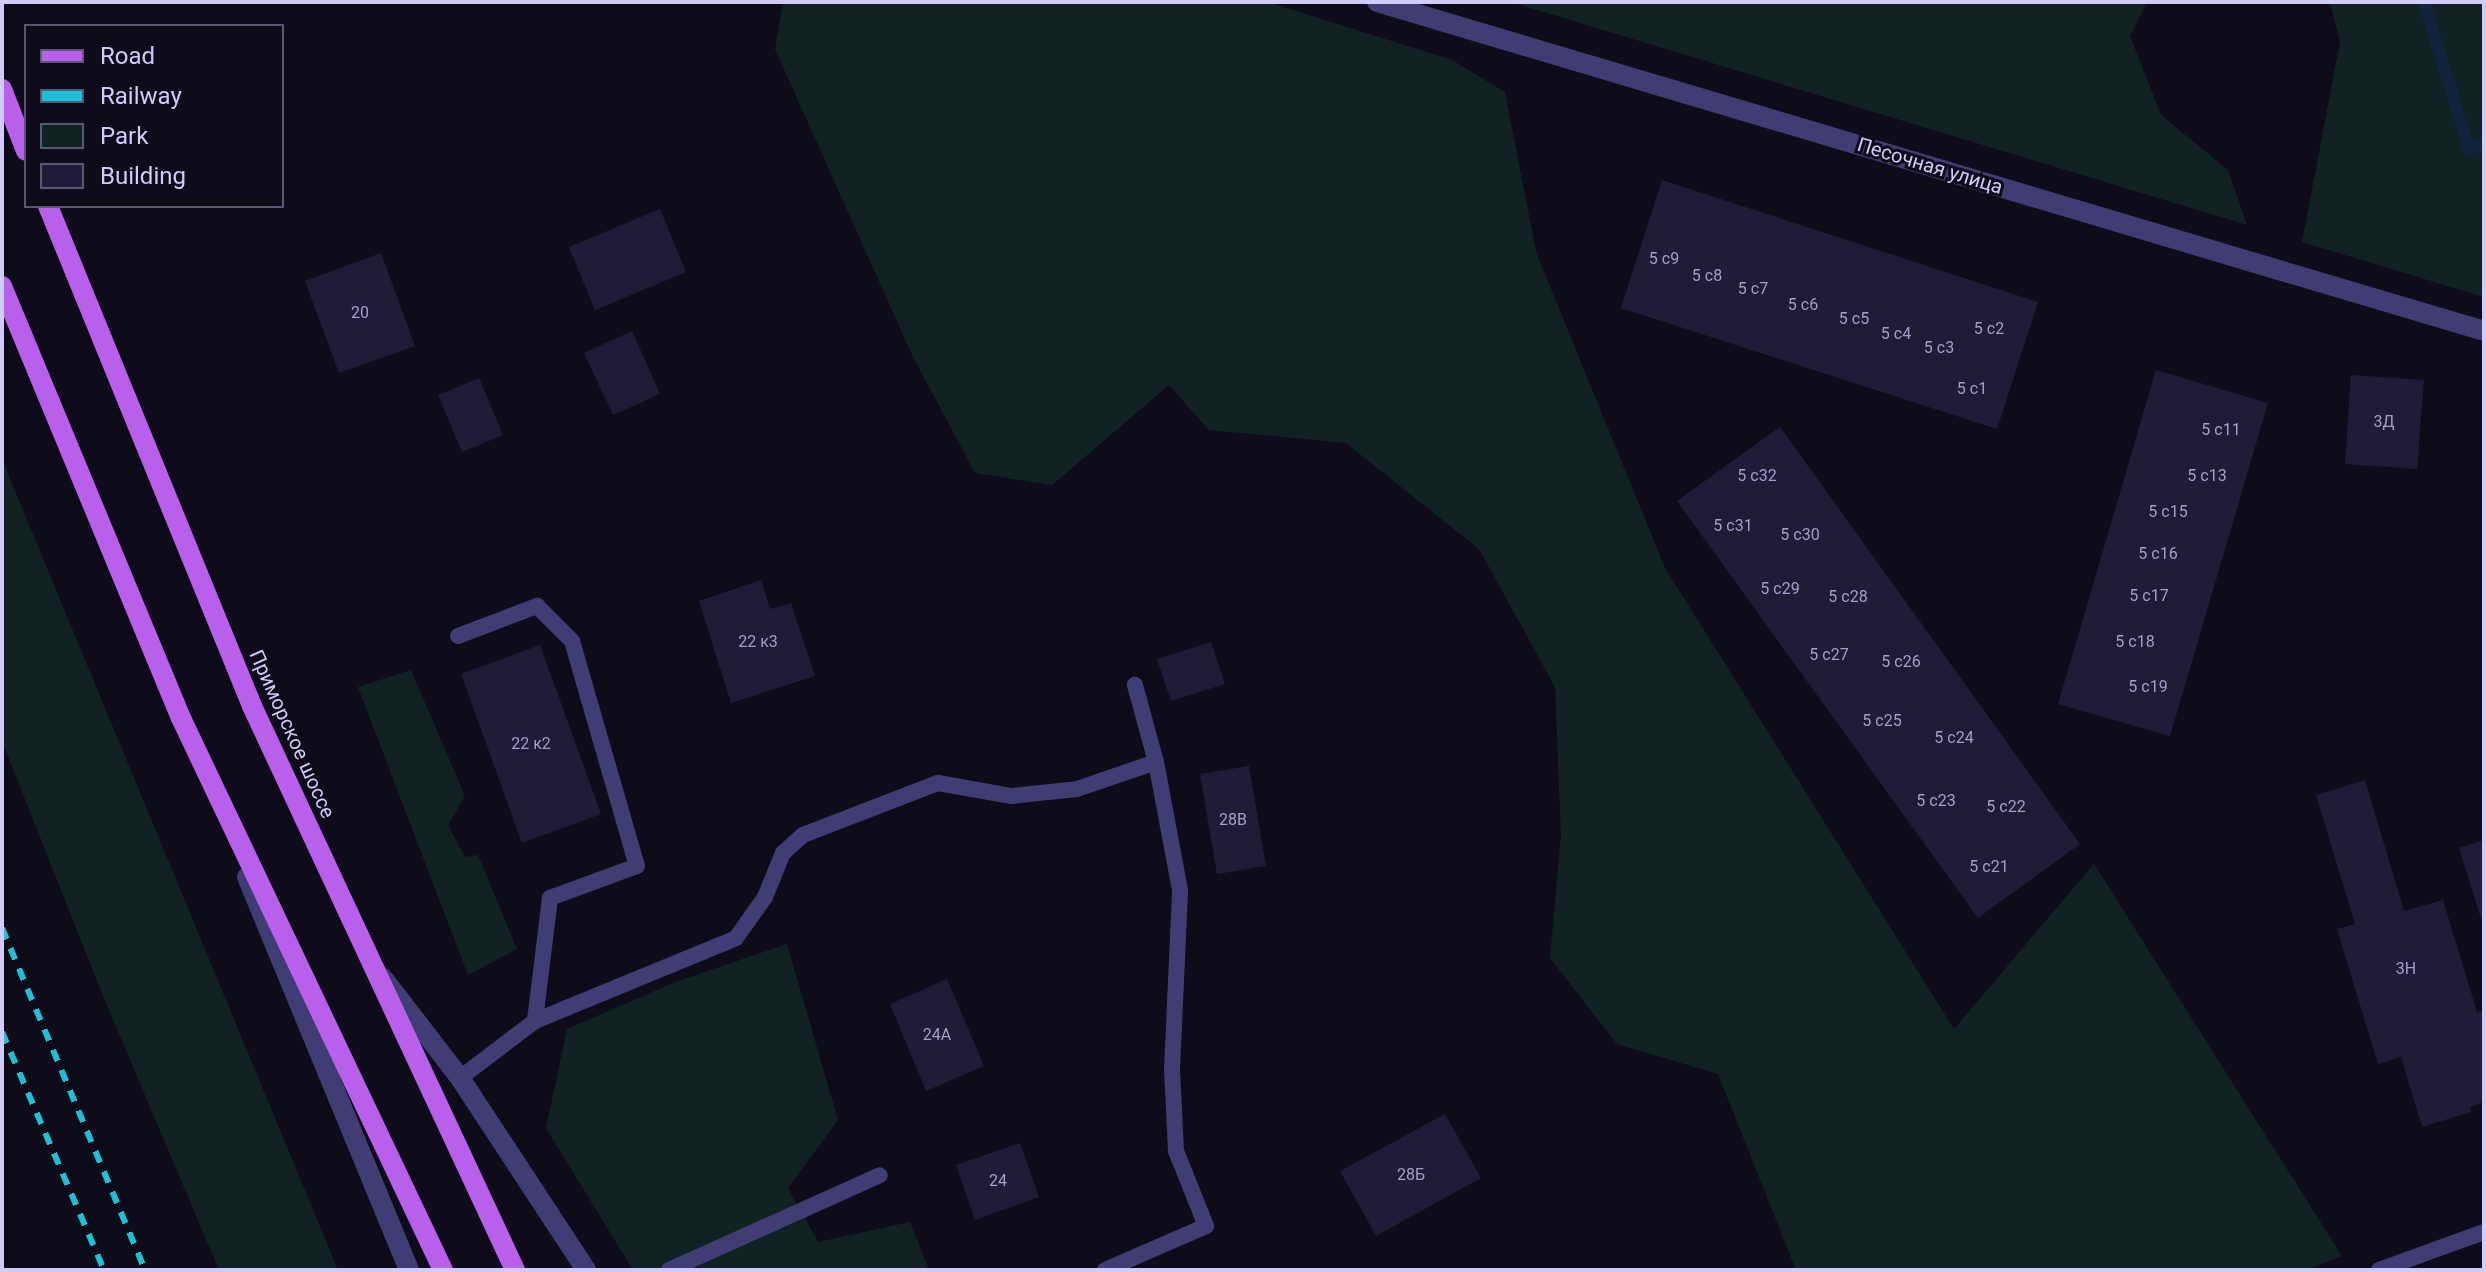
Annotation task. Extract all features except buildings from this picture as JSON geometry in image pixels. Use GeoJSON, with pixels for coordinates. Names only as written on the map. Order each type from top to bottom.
{"type":"FeatureCollection","features":[{"type":"Feature","properties":{"kind":"main road"},"geometry":{"type":"LineString","coordinates":[[2,89],[24,146]]}},
{"type":"Feature","properties":{"kind":"main road","name":"Приморское шоссе"},"geometry":{"type":"LineString","coordinates":[[49,208],[252,706],[363,953],[515,1270]]}},
{"type":"Feature","properties":{"kind":"main road"},"geometry":{"type":"LineString","coordinates":[[2,286],[181,718],[443,1270]]}},
{"type":"Feature","properties":{"kind":"street","name":"Песочная улица"},"geometry":{"type":"LineString","coordinates":[[1377,2],[2484,331]]}},
{"type":"Feature","properties":{"kind":"street"},"geometry":{"type":"LineString","coordinates":[[181,718],[409,1270]]}},
{"type":"Feature","properties":{"kind":"street"},"geometry":{"type":"LineString","coordinates":[[363,953],[460,1078],[586,1270]]}},
{"type":"Feature","properties":{"kind":"lane"},"geometry":{"type":"LineString","coordinates":[[458,636],[537,606],[572,641],[637,866],[550,898],[535,1021]]}},
{"type":"Feature","properties":{"kind":"lane"},"geometry":{"type":"LineString","coordinates":[[1105,1270],[1206,1226],[1176,1151],[1172,1069],[1180,890],[1156,762],[1135,685]]}},
{"type":"Feature","properties":{"kind":"lane"},"geometry":{"type":"LineString","coordinates":[[460,1078],[535,1021],[736,938],[765,897],[783,853],[803,835],[938,783],[1025,795],[1077,789],[1156,762]]}},
{"type":"Feature","properties":{"kind":"lane"},"geometry":{"type":"LineString","coordinates":[[669,1270],[880,1175]]}},
{"type":"Feature","properties":{"kind":"lane"},"geometry":{"type":"LineString","coordinates":[[2379,1270],[2484,1232]]}},
{"type":"Feature","properties":{"kind":"green space"},"geometry":{"type":"Polygon","coordinates":[[[783,2],[1268,2],[1452,60],[1505,92],[1536,252],[1665,568],[1954,1029],[2094,864],[2342,1256],[2305,1270],[1796,1270],[1718,1074],[1617,1044],[1550,958],[1561,835],[1555,687],[1479,549],[1346,443],[1209,430],[1169,385],[1052,485],[975,473],[913,357],[775,49],[783,2]]]}},
{"type":"Feature","properties":{"kind":"green space"},"geometry":{"type":"Polygon","coordinates":[[[1511,2],[2147,2],[2130,36],[2161,115],[2228,170],[2247,225],[1511,2]]]}},
{"type":"Feature","properties":{"kind":"green space"},"geometry":{"type":"Polygon","coordinates":[[[2330,2],[2484,2],[2484,297],[2302,242],[2340,42],[2330,2]]]}},
{"type":"Feature","properties":{"kind":"green space"},"geometry":{"type":"Polygon","coordinates":[[[2,459],[338,1270],[219,1270],[101,991],[2,741],[2,459]]]}},
{"type":"Feature","properties":{"kind":"green space"},"geometry":{"type":"Polygon","coordinates":[[[411,670],[465,796],[448,825],[465,857],[478,855],[517,949],[468,975],[358,687],[411,670]]]}},
{"type":"Feature","properties":{"kind":"green space"},"geometry":{"type":"Polygon","coordinates":[[[787,944],[838,1120],[788,1188],[818,1242],[910,1222],[929,1270],[633,1270],[546,1128],[567,1029],[673,983],[787,944]]]}},
{"type":"Feature","properties":{"kind":"waterway"},"geometry":{"type":"LineString","coordinates":[[2424,2],[2469,149],[2484,144]]}},
{"type":"Feature","properties":{"kind":"railway"},"geometry":{"type":"LineString","coordinates":[[2,928],[145,1270]]}},
{"type":"Feature","properties":{"kind":"railway"},"geometry":{"type":"LineString","coordinates":[[2,1032],[104,1270]]}}]}
